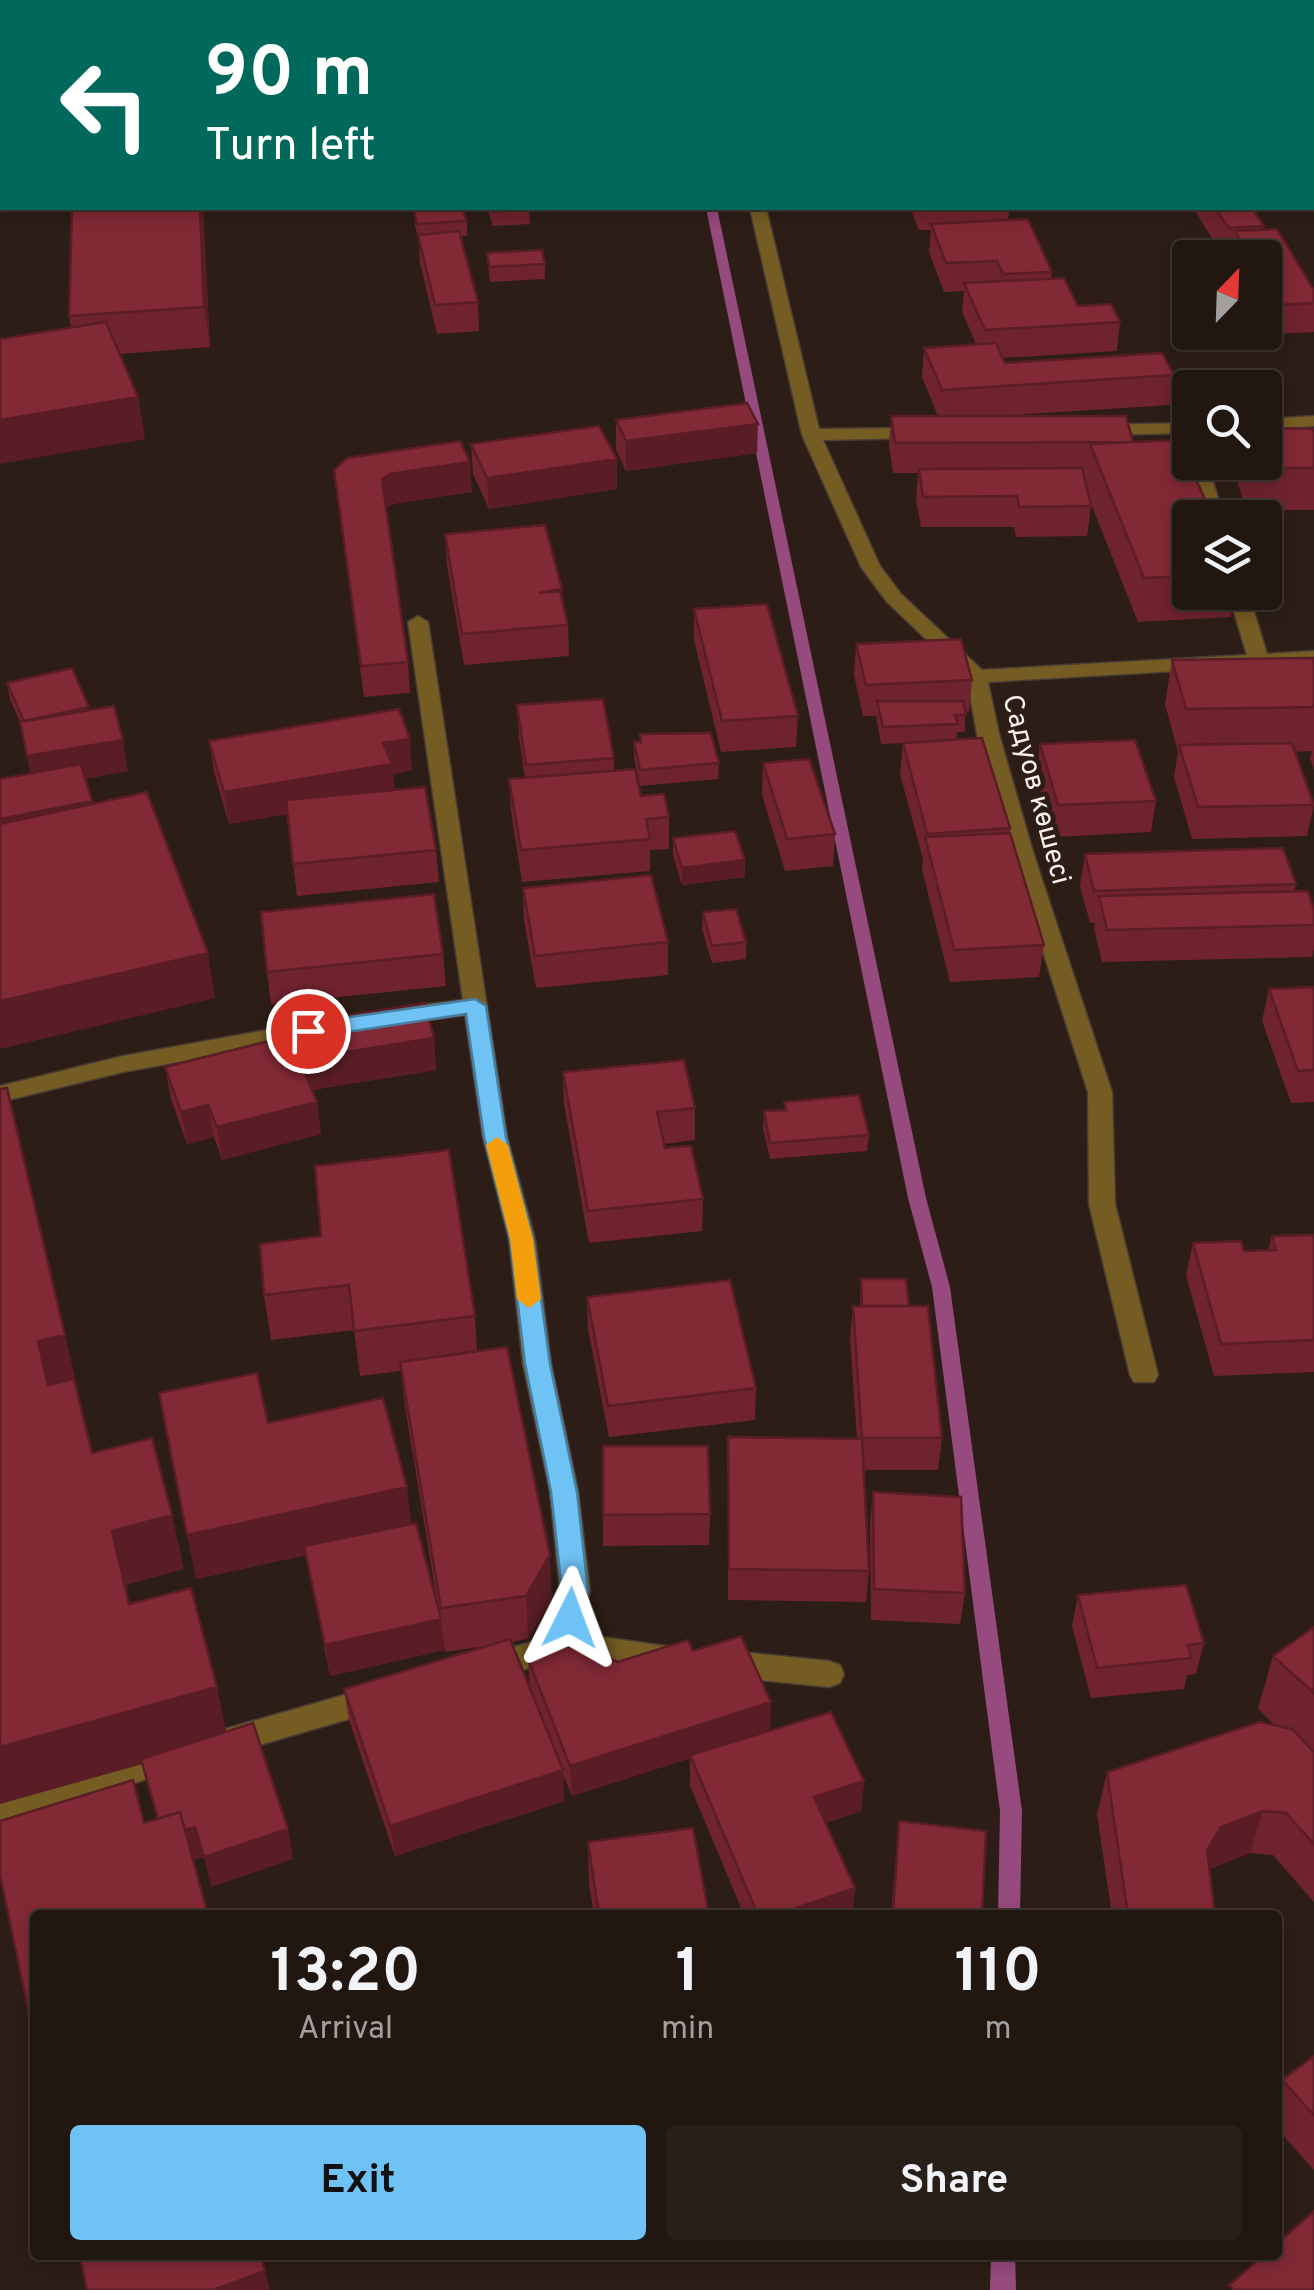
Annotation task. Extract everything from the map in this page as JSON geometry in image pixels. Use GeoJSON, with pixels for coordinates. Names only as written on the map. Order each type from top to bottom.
{"type":"FeatureCollection","features":[{"type":"Feature","properties":{"kind":"street","name":"Садуов көшесі"},"geometry":{"type":"LineString","coordinates":[[758,210],[811,435],[871,566],[894,598],[977,676],[988,734],[1022,852],[1100,1092],[1102,1204],[1144,1375]]}},
{"type":"Feature","properties":{"kind":"street"},"geometry":{"type":"LineString","coordinates":[[1282,423],[1314,421]]}},
{"type":"Feature","properties":{"kind":"street"},"geometry":{"type":"LineString","coordinates":[[1069,430],[1172,430]]}},
{"type":"Feature","properties":{"kind":"street"},"geometry":{"type":"LineString","coordinates":[[811,435],[950,432]]}},
{"type":"Feature","properties":{"kind":"street"},"geometry":{"type":"LineString","coordinates":[[1243,610],[1258,659]]}},
{"type":"Feature","properties":{"kind":"street"},"geometry":{"type":"LineString","coordinates":[[418,622],[495,1137],[522,1239],[537,1364],[564,1492],[575,1591],[564,1644]]}},
{"type":"Feature","properties":{"kind":"street"},"geometry":{"type":"LineString","coordinates":[[977,676],[1314,657]]}},
{"type":"Feature","properties":{"kind":"street"},"geometry":{"type":"LineString","coordinates":[[0,1094],[123,1064],[475,1006]]}},
{"type":"Feature","properties":{"kind":"street"},"geometry":{"type":"LineString","coordinates":[[452,1677],[564,1644],[829,1674]]}},
{"type":"Feature","properties":{"kind":"street"},"geometry":{"type":"LineString","coordinates":[[0,1810],[415,1688]]}},
{"type":"Feature","properties":{"kind":"building"},"geometry":{"type":"Polygon","coordinates":[[[72,210],[200,210],[204,307],[69,316],[72,210]]]}},
{"type":"Feature","properties":{"kind":"building"},"geometry":{"type":"Polygon","coordinates":[[[463,210],[467,221],[417,224],[414,211],[463,210]]]}},
{"type":"Feature","properties":{"kind":"building"},"geometry":{"type":"Polygon","coordinates":[[[1216,210],[1253,210],[1264,226],[1229,228],[1216,210]]]}},
{"type":"Feature","properties":{"kind":"building"},"geometry":{"type":"Polygon","coordinates":[[[1028,219],[1052,272],[1003,274],[997,261],[946,263],[931,224],[1028,219]]]}},
{"type":"Feature","properties":{"kind":"building"},"geometry":{"type":"Polygon","coordinates":[[[1277,229],[1314,290],[1314,303],[1282,305],[1282,240],[1240,240],[1235,231],[1277,229]]]}},
{"type":"Feature","properties":{"kind":"building"},"geometry":{"type":"Polygon","coordinates":[[[459,231],[478,302],[435,305],[418,235],[459,231]]]}},
{"type":"Feature","properties":{"kind":"building"},"geometry":{"type":"Polygon","coordinates":[[[542,250],[545,264],[489,267],[487,253],[542,250]]]}},
{"type":"Feature","properties":{"kind":"building"},"geometry":{"type":"Polygon","coordinates":[[[1064,278],[1078,306],[1111,304],[1120,322],[985,330],[964,283],[1064,278]]]}},
{"type":"Feature","properties":{"kind":"building"},"geometry":{"type":"Polygon","coordinates":[[[106,322],[138,397],[0,420],[0,339],[106,322]]]}},
{"type":"Feature","properties":{"kind":"building"},"geometry":{"type":"Polygon","coordinates":[[[996,343],[1005,363],[1162,353],[1172,375],[942,390],[924,348],[996,343]]]}},
{"type":"Feature","properties":{"kind":"building"},"geometry":{"type":"Polygon","coordinates":[[[747,403],[758,424],[626,441],[616,420],[747,403]]]}},
{"type":"Feature","properties":{"kind":"building"},"geometry":{"type":"Polygon","coordinates":[[[891,416],[1126,416],[1133,442],[895,443],[891,416]]]}},
{"type":"Feature","properties":{"kind":"building"},"geometry":{"type":"Polygon","coordinates":[[[599,426],[617,459],[487,478],[471,444],[599,426]]]}},
{"type":"Feature","properties":{"kind":"building"},"geometry":{"type":"Polygon","coordinates":[[[1282,428],[1314,429],[1314,468],[1282,468],[1282,428]]]}},
{"type":"Feature","properties":{"kind":"building"},"geometry":{"type":"Polygon","coordinates":[[[1172,440],[1172,480],[1196,480],[1205,500],[1172,500],[1172,577],[1144,578],[1090,444],[1172,440]]]}},
{"type":"Feature","properties":{"kind":"building"},"geometry":{"type":"Polygon","coordinates":[[[460,441],[470,462],[390,474],[382,479],[408,662],[361,666],[334,470],[347,458],[460,441]]]}},
{"type":"Feature","properties":{"kind":"building"},"geometry":{"type":"Polygon","coordinates":[[[1082,468],[1091,506],[1019,507],[1017,496],[923,497],[919,469],[1082,468]]]}},
{"type":"Feature","properties":{"kind":"building"},"geometry":{"type":"Polygon","coordinates":[[[545,525],[562,589],[539,593],[560,591],[568,625],[462,634],[445,534],[545,525]]]}},
{"type":"Feature","properties":{"kind":"building"},"geometry":{"type":"Polygon","coordinates":[[[767,604],[798,716],[722,721],[694,609],[767,604]]]}},
{"type":"Feature","properties":{"kind":"building"},"geometry":{"type":"Polygon","coordinates":[[[961,639],[972,680],[866,685],[856,644],[961,639]]]}},
{"type":"Feature","properties":{"kind":"building"},"geometry":{"type":"Polygon","coordinates":[[[1314,658],[1314,707],[1186,709],[1172,660],[1314,658]]]}},
{"type":"Feature","properties":{"kind":"building"},"geometry":{"type":"Polygon","coordinates":[[[72,668],[89,707],[24,721],[7,683],[72,668]]]}},
{"type":"Feature","properties":{"kind":"building"},"geometry":{"type":"Polygon","coordinates":[[[603,699],[614,758],[526,765],[517,705],[603,699]]]}},
{"type":"Feature","properties":{"kind":"building"},"geometry":{"type":"Polygon","coordinates":[[[877,701],[963,701],[966,715],[955,715],[958,724],[883,727],[877,701]]]}},
{"type":"Feature","properties":{"kind":"building"},"geometry":{"type":"Polygon","coordinates":[[[114,706],[123,740],[27,756],[20,722],[114,706]]]}},
{"type":"Feature","properties":{"kind":"building"},"geometry":{"type":"Polygon","coordinates":[[[399,709],[410,739],[383,743],[392,764],[224,792],[209,741],[399,709]]]}},
{"type":"Feature","properties":{"kind":"building"},"geometry":{"type":"Polygon","coordinates":[[[711,733],[719,763],[640,770],[634,742],[641,742],[640,734],[711,733]]]}},
{"type":"Feature","properties":{"kind":"building"},"geometry":{"type":"Polygon","coordinates":[[[982,738],[1010,828],[927,834],[903,743],[982,738]]]}},
{"type":"Feature","properties":{"kind":"building"},"geometry":{"type":"Polygon","coordinates":[[[1135,740],[1156,801],[1058,805],[1040,744],[1135,740]]]}},
{"type":"Feature","properties":{"kind":"building"},"geometry":{"type":"Polygon","coordinates":[[[1292,743],[1314,805],[1198,807],[1179,745],[1292,743]]]}},
{"type":"Feature","properties":{"kind":"building"},"geometry":{"type":"Polygon","coordinates":[[[809,759],[835,834],[787,839],[763,763],[809,759]]]}},
{"type":"Feature","properties":{"kind":"building"},"geometry":{"type":"Polygon","coordinates":[[[81,764],[92,801],[0,819],[0,779],[81,764]]]}},
{"type":"Feature","properties":{"kind":"building"},"geometry":{"type":"Polygon","coordinates":[[[635,769],[641,796],[664,794],[669,817],[646,819],[650,839],[521,850],[509,779],[635,769]]]}},
{"type":"Feature","properties":{"kind":"building"},"geometry":{"type":"Polygon","coordinates":[[[425,787],[436,850],[293,864],[286,800],[425,787]]]}},
{"type":"Feature","properties":{"kind":"building"},"geometry":{"type":"Polygon","coordinates":[[[147,792],[208,953],[0,1001],[0,824],[147,792]]]}},
{"type":"Feature","properties":{"kind":"building"},"geometry":{"type":"Polygon","coordinates":[[[735,831],[745,860],[682,868],[673,838],[735,831]]]}},
{"type":"Feature","properties":{"kind":"building"},"geometry":{"type":"Polygon","coordinates":[[[1010,833],[1044,945],[954,950],[925,837],[1010,833]]]}},
{"type":"Feature","properties":{"kind":"building"},"geometry":{"type":"Polygon","coordinates":[[[1283,848],[1296,884],[1094,891],[1085,854],[1283,848]]]}},
{"type":"Feature","properties":{"kind":"building"},"geometry":{"type":"Polygon","coordinates":[[[651,875],[668,942],[535,956],[523,888],[651,875]]]}},
{"type":"Feature","properties":{"kind":"building"},"geometry":{"type":"Polygon","coordinates":[[[1308,891],[1314,925],[1107,930],[1099,896],[1308,891]]]}},
{"type":"Feature","properties":{"kind":"building"},"geometry":{"type":"Polygon","coordinates":[[[434,894],[443,954],[267,972],[261,912],[434,894]]]}},
{"type":"Feature","properties":{"kind":"building"},"geometry":{"type":"Polygon","coordinates":[[[736,909],[746,942],[712,946],[703,912],[736,909]]]}},
{"type":"Feature","properties":{"kind":"building"},"geometry":{"type":"Polygon","coordinates":[[[1314,987],[1314,1070],[1298,1071],[1269,989],[1314,987]]]}},
{"type":"Feature","properties":{"kind":"building"},"geometry":{"type":"Polygon","coordinates":[[[425,1003],[434,1038],[302,1059],[295,1024],[425,1003]]]}},
{"type":"Feature","properties":{"kind":"building"},"geometry":{"type":"Polygon","coordinates":[[[289,1036],[317,1102],[217,1127],[208,1105],[181,1112],[165,1067],[289,1036]]]}},
{"type":"Feature","properties":{"kind":"building"},"geometry":{"type":"Polygon","coordinates":[[[684,1060],[695,1108],[657,1112],[665,1148],[691,1146],[703,1199],[588,1211],[563,1072],[684,1060]]]}},
{"type":"Feature","properties":{"kind":"building"},"geometry":{"type":"Polygon","coordinates":[[[7,1088],[65,1335],[38,1341],[48,1385],[74,1379],[92,1453],[152,1438],[172,1515],[112,1531],[129,1604],[191,1588],[217,1687],[0,1747],[0,1089],[7,1088]]]}},
{"type":"Feature","properties":{"kind":"building"},"geometry":{"type":"Polygon","coordinates":[[[859,1095],[869,1135],[770,1143],[764,1111],[786,1110],[784,1102],[859,1095]]]}},
{"type":"Feature","properties":{"kind":"building"},"geometry":{"type":"Polygon","coordinates":[[[449,1150],[475,1316],[354,1331],[349,1285],[264,1295],[260,1244],[321,1236],[315,1166],[449,1150]]]}},
{"type":"Feature","properties":{"kind":"building"},"geometry":{"type":"Polygon","coordinates":[[[1314,1235],[1314,1340],[1221,1344],[1193,1243],[1241,1241],[1244,1251],[1276,1250],[1272,1236],[1314,1235]]]}},
{"type":"Feature","properties":{"kind":"building"},"geometry":{"type":"Polygon","coordinates":[[[861,1279],[906,1279],[909,1306],[862,1306],[861,1279]]]}},
{"type":"Feature","properties":{"kind":"building"},"geometry":{"type":"Polygon","coordinates":[[[730,1280],[756,1388],[608,1406],[587,1297],[730,1280]]]}},
{"type":"Feature","properties":{"kind":"building"},"geometry":{"type":"Polygon","coordinates":[[[853,1306],[928,1306],[942,1438],[862,1438],[853,1306]]]}},
{"type":"Feature","properties":{"kind":"building"},"geometry":{"type":"Polygon","coordinates":[[[507,1347],[550,1555],[526,1596],[441,1608],[400,1362],[507,1347]]]}},
{"type":"Feature","properties":{"kind":"building"},"geometry":{"type":"Polygon","coordinates":[[[257,1373],[268,1423],[383,1398],[407,1487],[187,1535],[159,1393],[257,1373]]]}},
{"type":"Feature","properties":{"kind":"building"},"geometry":{"type":"Polygon","coordinates":[[[728,1437],[862,1439],[869,1571],[729,1569],[728,1437]]]}},
{"type":"Feature","properties":{"kind":"building"},"geometry":{"type":"Polygon","coordinates":[[[603,1446],[708,1446],[710,1514],[603,1515],[603,1446]]]}},
{"type":"Feature","properties":{"kind":"building"},"geometry":{"type":"Polygon","coordinates":[[[873,1492],[961,1497],[965,1593],[874,1589],[873,1492]]]}},
{"type":"Feature","properties":{"kind":"building"},"geometry":{"type":"Polygon","coordinates":[[[416,1523],[441,1619],[325,1645],[304,1546],[416,1523]]]}},
{"type":"Feature","properties":{"kind":"building"},"geometry":{"type":"Polygon","coordinates":[[[1186,1585],[1204,1643],[1188,1645],[1191,1658],[1097,1668],[1078,1595],[1186,1585]]]}},
{"type":"Feature","properties":{"kind":"building"},"geometry":{"type":"Polygon","coordinates":[[[1314,1627],[1314,1693],[1273,1656],[1314,1627]]]}},
{"type":"Feature","properties":{"kind":"building"},"geometry":{"type":"Polygon","coordinates":[[[741,1636],[771,1702],[570,1766],[528,1659],[576,1644],[618,1662],[688,1640],[693,1651],[741,1636]]]}},
{"type":"Feature","properties":{"kind":"building"},"geometry":{"type":"Polygon","coordinates":[[[510,1639],[563,1770],[390,1826],[344,1689],[510,1639]]]}},
{"type":"Feature","properties":{"kind":"building"},"geometry":{"type":"Polygon","coordinates":[[[831,1712],[864,1781],[814,1797],[855,1888],[791,1910],[756,1910],[690,1755],[831,1712]]]}},
{"type":"Feature","properties":{"kind":"building"},"geometry":{"type":"Polygon","coordinates":[[[1259,1722],[1292,1729],[1314,1752],[1314,1844],[1286,1813],[1263,1811],[1221,1827],[1207,1850],[1214,1910],[1127,1910],[1107,1772],[1259,1722]]]}},
{"type":"Feature","properties":{"kind":"building"},"geometry":{"type":"Polygon","coordinates":[[[253,1723],[288,1829],[204,1857],[195,1827],[185,1830],[180,1812],[158,1819],[141,1759],[253,1723]]]}},
{"type":"Feature","properties":{"kind":"building"},"geometry":{"type":"Polygon","coordinates":[[[133,1780],[144,1823],[180,1812],[207,1910],[30,1910],[30,2018],[0,1875],[0,1821],[133,1780]]]}},
{"type":"Feature","properties":{"kind":"building"},"geometry":{"type":"Polygon","coordinates":[[[899,1821],[986,1831],[982,1910],[893,1910],[899,1821]]]}},
{"type":"Feature","properties":{"kind":"building"},"geometry":{"type":"Polygon","coordinates":[[[693,1828],[708,1910],[598,1910],[588,1842],[693,1828]]]}},
{"type":"Feature","properties":{"kind":"building"},"geometry":{"type":"Polygon","coordinates":[[[1314,2056],[1314,2115],[1282,2080],[1314,2056]]]}},
{"type":"Feature","properties":{"kind":"building"},"geometry":{"type":"Polygon","coordinates":[[[1314,2211],[1314,2290],[1234,2290],[1229,2285],[1258,2260],[1282,2260],[1282,2239],[1314,2211]]]}},
{"type":"Feature","properties":{"kind":"building"},"geometry":{"type":"Polygon","coordinates":[[[81,2260],[262,2260],[265,2271],[213,2290],[87,2290],[81,2260]]]}},
{"type":"Feature","properties":{"kind":"waterway"},"geometry":{"type":"LineString","coordinates":[[711,210],[917,1198],[941,1287],[1011,1811],[1009,1910]]}},
{"type":"Feature","properties":{"kind":"waterway"},"geometry":{"type":"LineString","coordinates":[[1003,2260],[1003,2290]]}},
{"type":"Feature","properties":{"kind":"slow traffic"},"geometry":{"type":"LineString","coordinates":[[497,1145],[522,1239],[529,1299]]}},
{"type":"Feature","properties":{"kind":"route"},"geometry":{"type":"LineString","coordinates":[[308,1031],[475,1006],[495,1137],[522,1239],[537,1364],[564,1492],[575,1591],[570,1618]]}}]}
